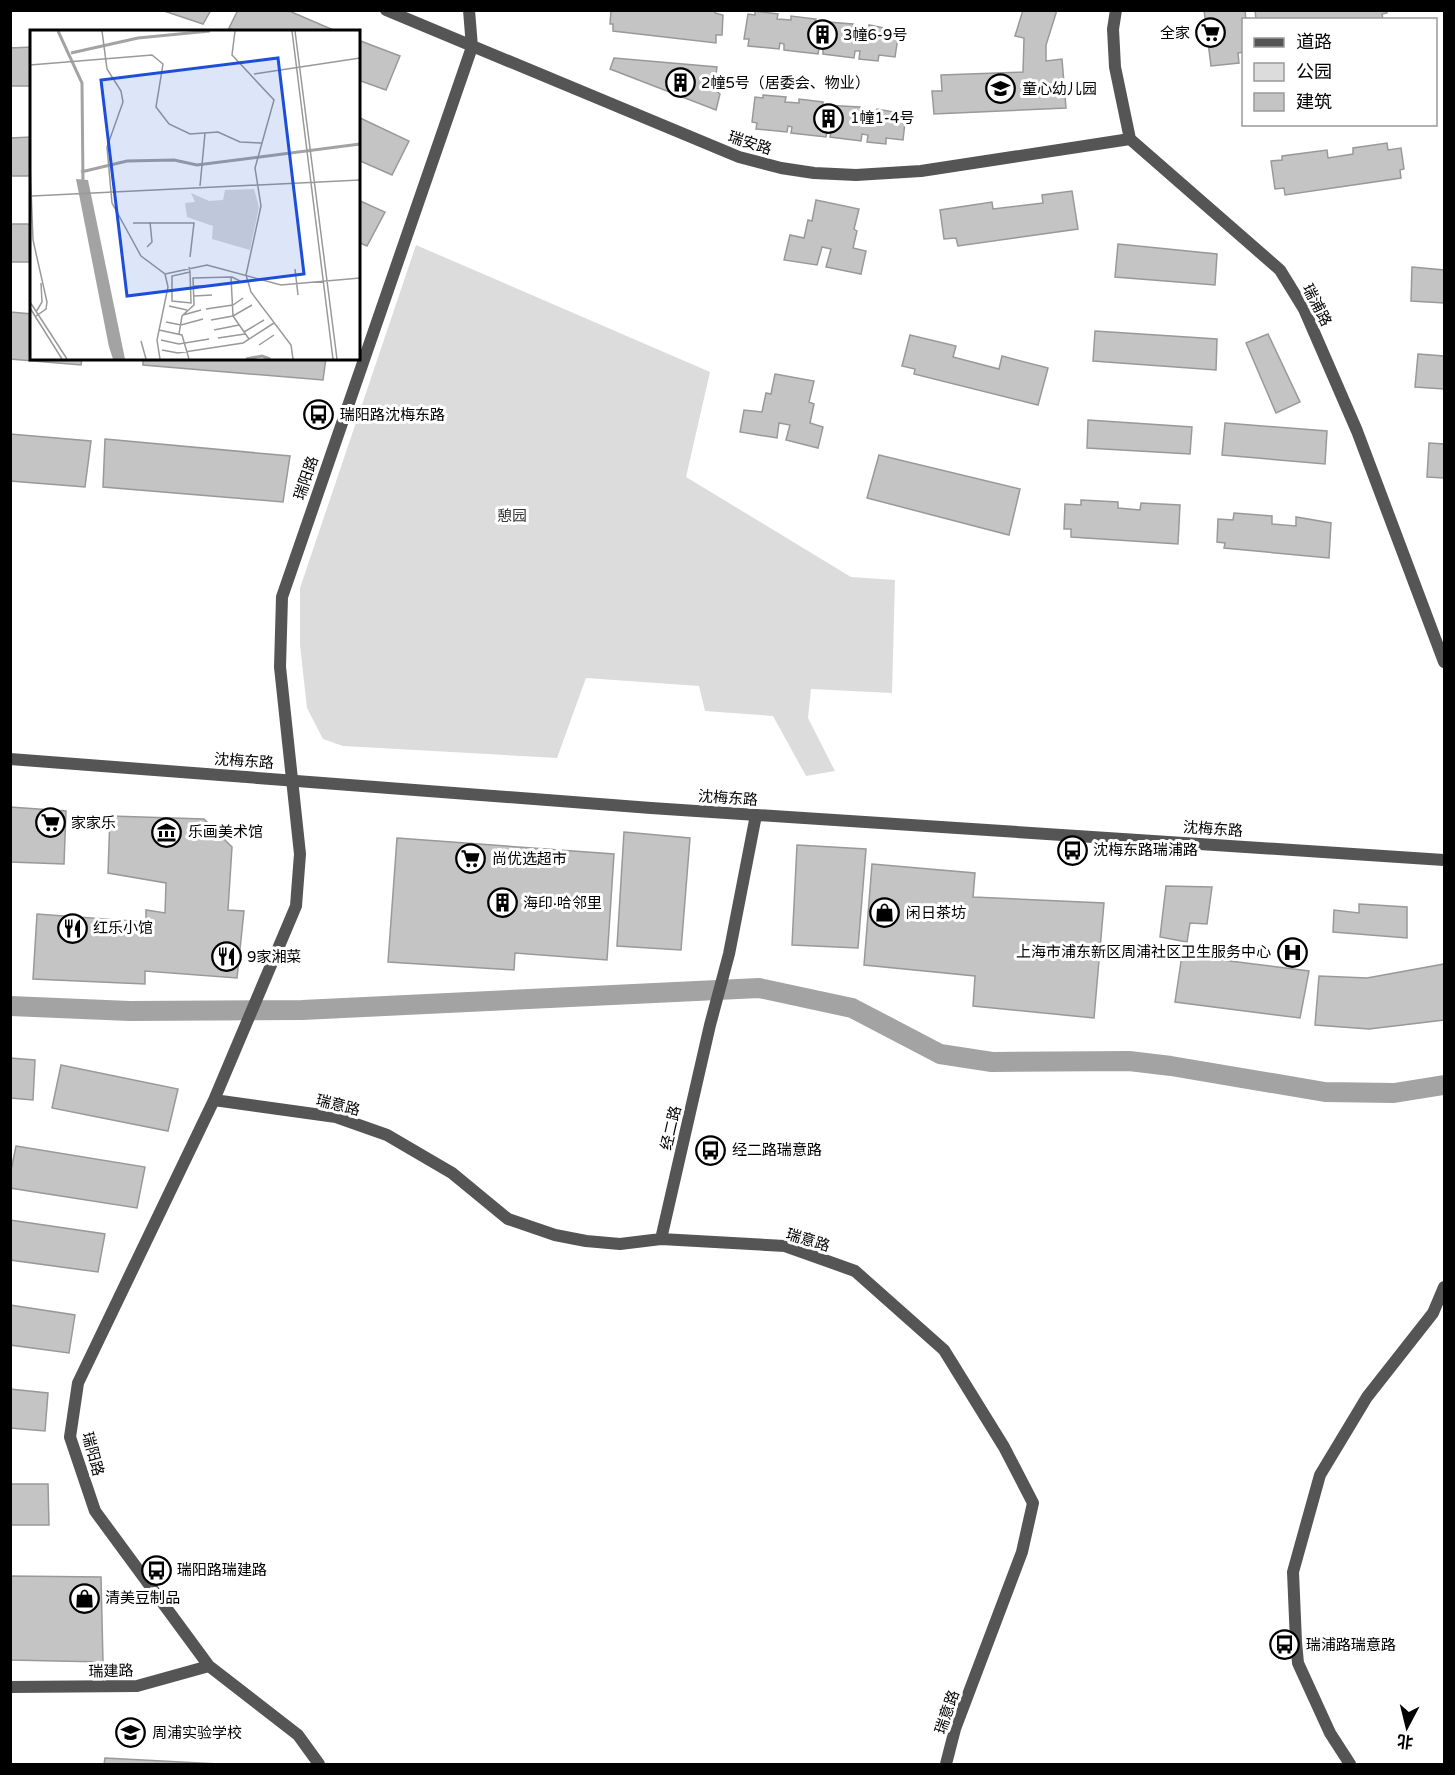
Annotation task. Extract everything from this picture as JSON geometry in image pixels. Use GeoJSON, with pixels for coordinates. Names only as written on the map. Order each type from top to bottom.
{"type":"FeatureCollection","features":[{"type":"Feature","properties":{"kind":"street","name":"瑞安路"},"geometry":{"type":"LineString","coordinates":[[386,10],[739,158],[781,168],[856,176],[921,171],[1130,139]]}},
{"type":"Feature","properties":{"kind":"street","name":"瑞阳路"},"geometry":{"type":"LineString","coordinates":[[319,1764],[297,1735],[209,1666],[95,1510],[70,1437],[78,1383],[232,1061],[296,906],[300,854],[280,667],[282,597],[472,47],[469,10]]}},
{"type":"Feature","properties":{"kind":"street"},"geometry":{"type":"LineString","coordinates":[[1116,10],[1113,29],[1115,67],[1130,139]]}},
{"type":"Feature","properties":{"kind":"street","name":"瑞浦路"},"geometry":{"type":"LineString","coordinates":[[1130,139],[1281,270],[1304,309],[1357,431],[1444,662]]}},
{"type":"Feature","properties":{"kind":"street","name":"沈梅东路"},"geometry":{"type":"LineString","coordinates":[[10,759],[756,815],[1444,860]]}},
{"type":"Feature","properties":{"kind":"street","name":"经二路"},"geometry":{"type":"LineString","coordinates":[[661,1239],[710,1024],[729,954],[756,815]]}},
{"type":"Feature","properties":{"kind":"street","name":"瑞意路"},"geometry":{"type":"LineString","coordinates":[[214,1100],[336,1117],[387,1135],[452,1173],[508,1219],[555,1235],[620,1244],[661,1239],[785,1246],[855,1271],[944,1350],[1004,1447],[1033,1503],[1022,1552],[955,1729],[946,1764]]}},
{"type":"Feature","properties":{"kind":"street"},"geometry":{"type":"LineString","coordinates":[[1350,1764],[1330,1733],[1298,1663],[1293,1572],[1320,1475],[1367,1397],[1433,1313],[1444,1287]]}},
{"type":"Feature","properties":{"kind":"street","name":"瑞建路"},"geometry":{"type":"LineString","coordinates":[[10,1687],[137,1686],[209,1666]]}},
{"type":"Feature","properties":{"kind":"green space","name":"憩园"},"geometry":{"type":"Polygon","coordinates":[[[416,245],[710,372],[686,477],[851,577],[895,580],[892,693],[811,689],[808,718],[835,771],[806,776],[773,716],[705,711],[699,686],[586,678],[557,758],[343,746],[323,739],[307,708],[300,645],[300,588],[416,245]]]}},
{"type":"Feature","properties":{"kind":"building"},"geometry":{"type":"Polygon","coordinates":[[[161,10],[211,10],[203,24],[161,10]]]}},
{"type":"Feature","properties":{"kind":"building"},"geometry":{"type":"Polygon","coordinates":[[[238,10],[287,10],[333,30],[233,30],[229,28],[238,10]]]}},
{"type":"Feature","properties":{"kind":"building"},"geometry":{"type":"Polygon","coordinates":[[[611,10],[715,10],[715,13],[723,15],[722,35],[716,35],[716,43],[613,31],[613,24],[610,24],[611,10]]]}},
{"type":"Feature","properties":{"kind":"building"},"geometry":{"type":"Polygon","coordinates":[[[1023,10],[1057,10],[1046,45],[1046,61],[1062,59],[1066,108],[934,114],[932,91],[942,91],[941,75],[1023,72],[1024,38],[1015,36],[1023,10]]]}},
{"type":"Feature","properties":{"kind":"building"},"geometry":{"type":"Polygon","coordinates":[[[1204,10],[1245,10],[1246,18],[1242,18],[1242,52],[1238,53],[1239,63],[1211,66],[1204,10]]]}},
{"type":"Feature","properties":{"kind":"building"},"geometry":{"type":"Polygon","coordinates":[[[1255,10],[1386,10],[1387,13],[1382,14],[1383,18],[1256,18],[1255,10]]]}},
{"type":"Feature","properties":{"kind":"building","name":"3幢6-9号"},"geometry":{"type":"Polygon","coordinates":[[[755,11],[778,14],[777,19],[791,20],[791,16],[816,19],[815,21],[853,24],[852,28],[868,30],[869,25],[899,31],[895,57],[879,55],[878,61],[859,59],[860,51],[855,51],[854,58],[823,54],[823,48],[819,48],[818,54],[784,50],[784,44],[780,43],[779,49],[748,46],[749,39],[744,39],[748,14],[755,15],[755,11]]]}},
{"type":"Feature","properties":{"kind":"building"},"geometry":{"type":"Polygon","coordinates":[[[360,41],[400,56],[386,90],[360,81],[360,41]]]}},
{"type":"Feature","properties":{"kind":"building"},"geometry":{"type":"Polygon","coordinates":[[[30,47],[30,86],[10,86],[10,48],[30,47]]]}},
{"type":"Feature","properties":{"kind":"building","name":"2幢5号（居委会、物业）"},"geometry":{"type":"Polygon","coordinates":[[[614,58],[717,67],[714,89],[720,94],[716,110],[610,69],[614,58]]]}},
{"type":"Feature","properties":{"kind":"building","name":"1幢1-4号"},"geometry":{"type":"Polygon","coordinates":[[[763,95],[786,97],[785,102],[799,103],[799,99],[823,102],[823,105],[860,107],[860,111],[876,113],[877,109],[906,114],[903,140],[886,138],[886,144],[867,142],[868,135],[862,134],[861,141],[830,137],[831,132],[827,131],[826,137],[791,133],[792,127],[788,126],[787,132],[756,129],[757,123],[752,122],[755,97],[763,98],[763,95]]]}},
{"type":"Feature","properties":{"kind":"building"},"geometry":{"type":"Polygon","coordinates":[[[360,118],[409,141],[392,175],[360,161],[360,118]]]}},
{"type":"Feature","properties":{"kind":"building"},"geometry":{"type":"Polygon","coordinates":[[[30,137],[30,176],[10,176],[10,138],[30,137]]]}},
{"type":"Feature","properties":{"kind":"building"},"geometry":{"type":"Polygon","coordinates":[[[1387,143],[1388,150],[1401,148],[1404,169],[1400,170],[1401,178],[1285,195],[1284,188],[1275,189],[1271,161],[1282,160],[1282,156],[1327,150],[1328,158],[1353,154],[1353,148],[1387,143]]]}},
{"type":"Feature","properties":{"kind":"building"},"geometry":{"type":"Polygon","coordinates":[[[1072,191],[1078,229],[958,246],[956,238],[944,239],[940,210],[992,202],[993,209],[1043,203],[1042,195],[1072,191]]]}},
{"type":"Feature","properties":{"kind":"building"},"geometry":{"type":"Polygon","coordinates":[[[816,200],[859,209],[854,229],[857,231],[853,248],[866,251],[861,274],[826,267],[831,249],[822,247],[817,265],[784,260],[790,235],[804,238],[808,220],[812,221],[816,200]]]}},
{"type":"Feature","properties":{"kind":"building"},"geometry":{"type":"Polygon","coordinates":[[[360,201],[385,212],[367,246],[360,243],[360,201]]]}},
{"type":"Feature","properties":{"kind":"building"},"geometry":{"type":"Polygon","coordinates":[[[10,224],[30,224],[30,262],[10,262],[10,224]]]}},
{"type":"Feature","properties":{"kind":"building"},"geometry":{"type":"Polygon","coordinates":[[[1118,244],[1217,254],[1215,285],[1115,277],[1118,244]]]}},
{"type":"Feature","properties":{"kind":"building"},"geometry":{"type":"Polygon","coordinates":[[[1412,267],[1444,270],[1444,303],[1411,301],[1412,267]]]}},
{"type":"Feature","properties":{"kind":"building"},"geometry":{"type":"Polygon","coordinates":[[[10,312],[30,314],[30,360],[82,360],[81,365],[10,359],[10,312]]]}},
{"type":"Feature","properties":{"kind":"building"},"geometry":{"type":"Polygon","coordinates":[[[1095,331],[1217,339],[1216,370],[1093,361],[1095,331]]]}},
{"type":"Feature","properties":{"kind":"building"},"geometry":{"type":"Polygon","coordinates":[[[1268,334],[1300,402],[1276,413],[1246,343],[1268,334]]]}},
{"type":"Feature","properties":{"kind":"building"},"geometry":{"type":"Polygon","coordinates":[[[910,335],[956,346],[953,357],[999,369],[1002,356],[1048,368],[1038,405],[914,374],[915,369],[902,366],[910,335]]]}},
{"type":"Feature","properties":{"kind":"building"},"geometry":{"type":"Polygon","coordinates":[[[1418,354],[1444,356],[1444,389],[1415,387],[1418,354]]]}},
{"type":"Feature","properties":{"kind":"building"},"geometry":{"type":"Polygon","coordinates":[[[143,360],[326,360],[323,380],[143,365],[143,360]]]}},
{"type":"Feature","properties":{"kind":"building"},"geometry":{"type":"Polygon","coordinates":[[[775,374],[814,381],[809,402],[814,404],[810,423],[823,427],[818,448],[786,440],[790,425],[779,423],[777,438],[740,432],[744,410],[762,412],[766,393],[771,394],[775,374]]]}},
{"type":"Feature","properties":{"kind":"building"},"geometry":{"type":"Polygon","coordinates":[[[1088,420],[1192,427],[1190,454],[1087,448],[1088,420]]]}},
{"type":"Feature","properties":{"kind":"building"},"geometry":{"type":"Polygon","coordinates":[[[1225,423],[1327,431],[1325,464],[1222,455],[1225,423]]]}},
{"type":"Feature","properties":{"kind":"building"},"geometry":{"type":"Polygon","coordinates":[[[10,434],[91,441],[85,487],[10,481],[10,434]]]}},
{"type":"Feature","properties":{"kind":"building"},"geometry":{"type":"Polygon","coordinates":[[[105,439],[290,456],[283,502],[103,487],[105,439]]]}},
{"type":"Feature","properties":{"kind":"building"},"geometry":{"type":"Polygon","coordinates":[[[1429,443],[1444,444],[1444,478],[1427,477],[1429,443]]]}},
{"type":"Feature","properties":{"kind":"building"},"geometry":{"type":"Polygon","coordinates":[[[879,455],[1020,489],[1009,535],[867,498],[879,455]]]}},
{"type":"Feature","properties":{"kind":"building"},"geometry":{"type":"Polygon","coordinates":[[[1081,500],[1118,502],[1118,508],[1140,510],[1141,503],[1180,505],[1178,544],[1071,537],[1071,529],[1064,529],[1065,504],[1081,505],[1081,500]]]}},
{"type":"Feature","properties":{"kind":"building"},"geometry":{"type":"Polygon","coordinates":[[[1234,513],[1272,516],[1272,524],[1296,526],[1296,517],[1331,523],[1329,558],[1224,548],[1225,543],[1217,542],[1218,519],[1233,520],[1234,513]]]}},
{"type":"Feature","properties":{"kind":"building"},"geometry":{"type":"Polygon","coordinates":[[[10,807],[66,811],[64,864],[10,862],[10,807]]]}},
{"type":"Feature","properties":{"kind":"building"},"geometry":{"type":"Polygon","coordinates":[[[110,816],[204,819],[232,847],[228,910],[244,911],[237,978],[145,971],[145,984],[33,979],[37,914],[146,922],[146,910],[165,913],[166,883],[108,873],[110,816]]]}},
{"type":"Feature","properties":{"kind":"building"},"geometry":{"type":"Polygon","coordinates":[[[624,832],[690,838],[681,950],[617,946],[624,832]]]}},
{"type":"Feature","properties":{"kind":"building","name":"海印·哈邻里"},"geometry":{"type":"Polygon","coordinates":[[[397,838],[614,854],[607,960],[515,953],[514,970],[388,962],[397,838]]]}},
{"type":"Feature","properties":{"kind":"building"},"geometry":{"type":"Polygon","coordinates":[[[797,845],[866,849],[858,948],[792,945],[797,845]]]}},
{"type":"Feature","properties":{"kind":"building"},"geometry":{"type":"Polygon","coordinates":[[[872,864],[975,873],[973,897],[1104,903],[1094,1018],[973,1006],[975,976],[864,965],[872,864]]]}},
{"type":"Feature","properties":{"kind":"building"},"geometry":{"type":"Polygon","coordinates":[[[1166,886],[1212,887],[1207,924],[1190,923],[1187,942],[1160,937],[1166,886]]]}},
{"type":"Feature","properties":{"kind":"building"},"geometry":{"type":"Polygon","coordinates":[[[1359,904],[1407,907],[1407,938],[1333,932],[1334,910],[1359,913],[1359,904]]]}},
{"type":"Feature","properties":{"kind":"building"},"geometry":{"type":"Polygon","coordinates":[[[1182,955],[1309,971],[1300,1018],[1175,1002],[1182,955]]]}},
{"type":"Feature","properties":{"kind":"building"},"geometry":{"type":"Polygon","coordinates":[[[1444,964],[1444,1020],[1369,1029],[1315,1025],[1319,976],[1367,978],[1444,964]]]}},
{"type":"Feature","properties":{"kind":"building"},"geometry":{"type":"Polygon","coordinates":[[[10,1058],[35,1060],[33,1100],[10,1098],[10,1058]]]}},
{"type":"Feature","properties":{"kind":"building"},"geometry":{"type":"Polygon","coordinates":[[[61,1065],[178,1089],[168,1131],[52,1108],[61,1065]]]}},
{"type":"Feature","properties":{"kind":"building"},"geometry":{"type":"Polygon","coordinates":[[[16,1146],[145,1167],[137,1208],[10,1188],[10,1175],[16,1146]]]}},
{"type":"Feature","properties":{"kind":"building"},"geometry":{"type":"Polygon","coordinates":[[[10,1220],[105,1234],[98,1272],[10,1260],[10,1220]]]}},
{"type":"Feature","properties":{"kind":"building"},"geometry":{"type":"Polygon","coordinates":[[[10,1305],[75,1315],[69,1353],[10,1345],[10,1305]]]}},
{"type":"Feature","properties":{"kind":"building"},"geometry":{"type":"Polygon","coordinates":[[[10,1389],[48,1393],[45,1431],[10,1428],[10,1389]]]}},
{"type":"Feature","properties":{"kind":"building"},"geometry":{"type":"Polygon","coordinates":[[[10,1484],[48,1484],[49,1525],[10,1525],[10,1484]]]}},
{"type":"Feature","properties":{"kind":"building"},"geometry":{"type":"Polygon","coordinates":[[[10,1576],[101,1577],[103,1662],[10,1660],[10,1576]]]}},
{"type":"Feature","properties":{"kind":"building","name":"周浦实验学校"},"geometry":{"type":"Polygon","coordinates":[[[105,1758],[219,1764],[104,1764],[105,1758]]]}},
{"type":"Feature","properties":{"kind":"waterway"},"geometry":{"type":"LineString","coordinates":[[10,1006],[130,1011],[302,1010],[759,988],[852,1008],[940,1054],[992,1062],[1129,1061],[1325,1092],[1394,1093],[1444,1085]]}},
{"type":"Feature","properties":{"kind":"place","name":"全家"},"geometry":{"type":"Point","coordinates":[1211,33]}},
{"type":"Feature","properties":{"kind":"place","name":"3幢6-9号"},"geometry":{"type":"Point","coordinates":[822,35]}},
{"type":"Feature","properties":{"kind":"place","name":"2幢5号（居委会、物业）"},"geometry":{"type":"Point","coordinates":[680,83]}},
{"type":"Feature","properties":{"kind":"place","name":"童心幼儿园"},"geometry":{"type":"Point","coordinates":[1001,89]}},
{"type":"Feature","properties":{"kind":"place","name":"1幢1-4号"},"geometry":{"type":"Point","coordinates":[829,118]}},
{"type":"Feature","properties":{"kind":"place","name":"瑞阳路沈梅东路"},"geometry":{"type":"Point","coordinates":[319,415]}},
{"type":"Feature","properties":{"kind":"place","name":"家家乐"},"geometry":{"type":"Point","coordinates":[50,823]}},
{"type":"Feature","properties":{"kind":"place","name":"乐画美术馆"},"geometry":{"type":"Point","coordinates":[167,832]}},
{"type":"Feature","properties":{"kind":"place","name":"沈梅东路瑞浦路"},"geometry":{"type":"Point","coordinates":[1072,850]}},
{"type":"Feature","properties":{"kind":"place","name":"尚优选超市"},"geometry":{"type":"Point","coordinates":[471,859]}},
{"type":"Feature","properties":{"kind":"place","name":"海印·哈邻里"},"geometry":{"type":"Point","coordinates":[502,903]}},
{"type":"Feature","properties":{"kind":"place","name":"闲日茶坊"},"geometry":{"type":"Point","coordinates":[885,913]}},
{"type":"Feature","properties":{"kind":"place","name":"红乐小馆"},"geometry":{"type":"Point","coordinates":[72,928]}},
{"type":"Feature","properties":{"kind":"place","name":"上海市浦东新区周浦社区卫生服务中心"},"geometry":{"type":"Point","coordinates":[1292,952]}},
{"type":"Feature","properties":{"kind":"place","name":"9家湘菜"},"geometry":{"type":"Point","coordinates":[226,957]}},
{"type":"Feature","properties":{"kind":"place","name":"经二路瑞意路"},"geometry":{"type":"Point","coordinates":[711,1150]}},
{"type":"Feature","properties":{"kind":"place","name":"瑞阳路瑞建路"},"geometry":{"type":"Point","coordinates":[156,1570]}},
{"type":"Feature","properties":{"kind":"place","name":"清美豆制品"},"geometry":{"type":"Point","coordinates":[84,1598]}},
{"type":"Feature","properties":{"kind":"place","name":"瑞浦路瑞意路"},"geometry":{"type":"Point","coordinates":[1285,1645]}},
{"type":"Feature","properties":{"kind":"place","name":"周浦实验学校"},"geometry":{"type":"Point","coordinates":[131,1733]}}]}
